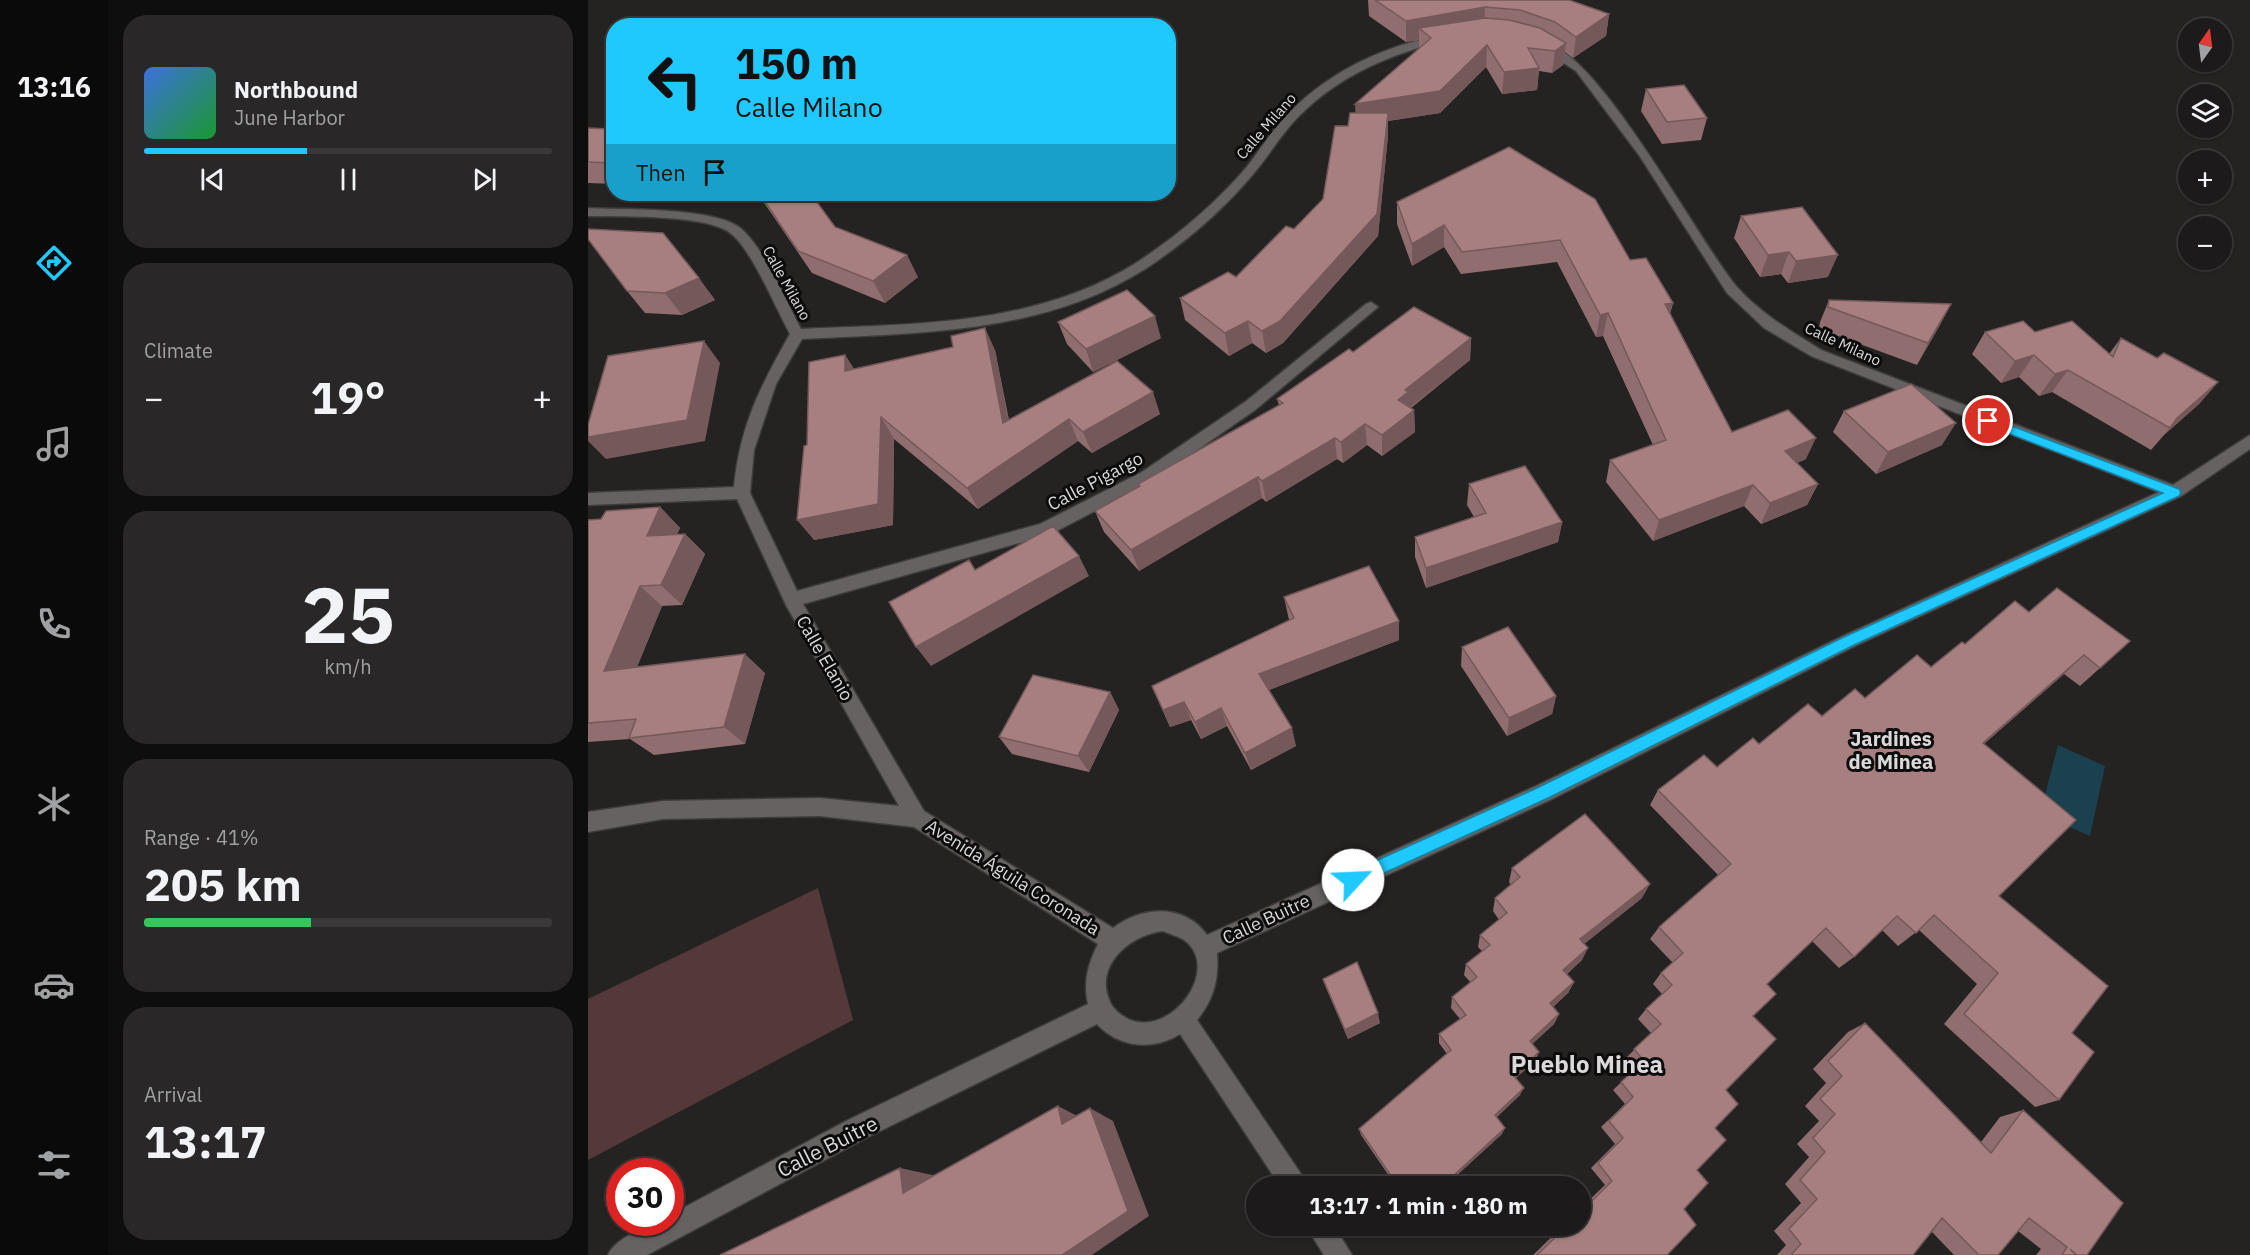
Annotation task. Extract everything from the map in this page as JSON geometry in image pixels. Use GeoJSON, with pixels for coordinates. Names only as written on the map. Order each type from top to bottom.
{"type":"FeatureCollection","features":[{"type":"Feature","properties":{"kind":"street","name":"Calle Milano"},"geometry":{"type":"LineString","coordinates":[[588,212],[692,218],[734,229],[752,253],[797,334],[934,327],[1025,315],[1087,295],[1140,266],[1199,221],[1242,179],[1294,114],[1328,85],[1398,50],[1457,36]]}},
{"type":"Feature","properties":{"kind":"street","name":"Calle Milano"},"geometry":{"type":"LineString","coordinates":[[1529,41],[1547,47],[1580,69],[1644,154],[1700,244],[1732,290],[1769,325],[1816,353],[2175,492]]}},
{"type":"Feature","properties":{"kind":"street","name":"Calle Pigargo"},"geometry":{"type":"LineString","coordinates":[[792,600],[1045,529],[1148,476],[1250,406],[1371,307]]}},
{"type":"Feature","properties":{"kind":"street"},"geometry":{"type":"LineString","coordinates":[[588,499],[742,494],[750,439],[769,384],[797,334]]}},
{"type":"Feature","properties":{"kind":"street","name":"Calle Buitre"},"geometry":{"type":"LineString","coordinates":[[1205,947],[1543,793],[1849,641],[2175,492],[2250,441]]}},
{"type":"Feature","properties":{"kind":"street","name":"Calle Elanio"},"geometry":{"type":"LineString","coordinates":[[742,494],[792,600],[917,818]]}},
{"type":"Feature","properties":{"kind":"street","name":"Avenida Águila Coronada"},"geometry":{"type":"LineString","coordinates":[[588,822],[663,810],[820,807],[917,818],[1114,941]]}},
{"type":"Feature","properties":{"kind":"street"},"geometry":{"type":"LineString","coordinates":[[1163,921],[1179,924],[1194,933],[1205,947],[1209,966],[1207,986],[1198,1004],[1184,1020],[1166,1030],[1146,1035],[1119,1027],[1112,1023],[1101,1010],[1096,992],[1097,974],[1103,956],[1114,941],[1146,922],[1163,921]]}},
{"type":"Feature","properties":{"kind":"street","name":"Calle Buitre"},"geometry":{"type":"LineString","coordinates":[[621,1255],[857,1129],[1101,1010]]}},
{"type":"Feature","properties":{"kind":"street"},"geometry":{"type":"LineString","coordinates":[[1184,1020],[1287,1176]]}},
{"type":"Feature","properties":{"kind":"street"},"geometry":{"type":"LineString","coordinates":[[1326,1236],[1339,1255]]}},
{"type":"Feature","properties":{"kind":"shaded area"},"geometry":{"type":"Polygon","coordinates":[[[818,888],[853,1020],[588,1160],[588,999],[818,888]]]}},
{"type":"Feature","properties":{"kind":"water"},"geometry":{"type":"Polygon","coordinates":[[[2058,745],[2105,766],[2090,836],[2040,814],[2058,745]]]}},
{"type":"Feature","properties":{"kind":"building"},"geometry":{"type":"Polygon","coordinates":[[[1375,0],[1569,0],[1609,14],[1576,37],[1555,22],[1520,10],[1485,7],[1406,21],[1375,0]]]}},
{"type":"Feature","properties":{"kind":"building"},"geometry":{"type":"Polygon","coordinates":[[[1485,18],[1509,20],[1540,28],[1566,43],[1555,51],[1528,48],[1539,68],[1504,72],[1487,45],[1440,91],[1355,104],[1431,38],[1419,28],[1485,18]]]}},
{"type":"Feature","properties":{"kind":"building"},"geometry":{"type":"Polygon","coordinates":[[[1684,85],[1707,118],[1667,122],[1646,89],[1684,85]]]}},
{"type":"Feature","properties":{"kind":"building"},"geometry":{"type":"Polygon","coordinates":[[[1350,113],[1388,113],[1377,214],[1280,321],[1262,331],[1248,321],[1225,333],[1180,298],[1228,272],[1236,277],[1286,226],[1294,229],[1323,199],[1335,126],[1348,126],[1350,113]]]}},
{"type":"Feature","properties":{"kind":"building"},"geometry":{"type":"Polygon","coordinates":[[[588,128],[606,129],[606,163],[588,162],[588,128]]]}},
{"type":"Feature","properties":{"kind":"building"},"geometry":{"type":"Polygon","coordinates":[[[1509,147],[1595,199],[1630,260],[1646,258],[1673,303],[1665,304],[1732,432],[1788,410],[1816,438],[1785,451],[1818,484],[1770,503],[1753,485],[1659,520],[1610,460],[1666,440],[1608,313],[1600,315],[1560,240],[1462,252],[1444,225],[1412,244],[1397,202],[1509,147]]]}},
{"type":"Feature","properties":{"kind":"building"},"geometry":{"type":"Polygon","coordinates":[[[765,201],[816,201],[835,227],[907,255],[873,281],[798,251],[765,201]]]}},
{"type":"Feature","properties":{"kind":"building"},"geometry":{"type":"Polygon","coordinates":[[[1802,207],[1838,255],[1796,261],[1789,252],[1768,255],[1741,216],[1802,207]]]}},
{"type":"Feature","properties":{"kind":"building"},"geometry":{"type":"Polygon","coordinates":[[[588,229],[663,233],[699,278],[665,293],[627,291],[588,239],[588,229]]]}},
{"type":"Feature","properties":{"kind":"building"},"geometry":{"type":"Polygon","coordinates":[[[1127,290],[1155,316],[1086,349],[1058,322],[1127,290]]]}},
{"type":"Feature","properties":{"kind":"building"},"geometry":{"type":"Polygon","coordinates":[[[1829,300],[1951,304],[1928,343],[1828,307],[1829,300]]]}},
{"type":"Feature","properties":{"kind":"building"},"geometry":{"type":"Polygon","coordinates":[[[1414,307],[1471,338],[1405,390],[1408,392],[1398,400],[1414,410],[1382,435],[1365,424],[1341,442],[1335,438],[1262,481],[1258,477],[1131,550],[1095,511],[1140,486],[1138,484],[1283,403],[1277,399],[1349,349],[1353,352],[1414,307]]]}},
{"type":"Feature","properties":{"kind":"building"},"geometry":{"type":"Polygon","coordinates":[[[2023,321],[2035,332],[2072,321],[2113,357],[2121,338],[2157,358],[2164,353],[2218,382],[2177,418],[2170,428],[2068,370],[2055,374],[2034,355],[2015,361],[1985,332],[2023,321]]]}},
{"type":"Feature","properties":{"kind":"building"},"geometry":{"type":"Polygon","coordinates":[[[985,328],[1003,423],[1117,361],[1153,392],[1083,432],[1069,419],[967,488],[881,417],[878,504],[797,520],[804,446],[807,445],[809,362],[845,355],[845,371],[953,347],[951,336],[985,328]]]}},
{"type":"Feature","properties":{"kind":"building"},"geometry":{"type":"Polygon","coordinates":[[[704,341],[687,420],[588,437],[588,425],[608,356],[704,341]]]}},
{"type":"Feature","properties":{"kind":"building"},"geometry":{"type":"Polygon","coordinates":[[[1911,384],[1956,423],[1888,452],[1844,411],[1911,384]]]}},
{"type":"Feature","properties":{"kind":"building"},"geometry":{"type":"Polygon","coordinates":[[[1525,466],[1562,522],[1426,568],[1415,537],[1486,513],[1469,484],[1525,466]]]}},
{"type":"Feature","properties":{"kind":"building"},"geometry":{"type":"Polygon","coordinates":[[[660,507],[647,536],[685,534],[661,585],[640,586],[604,671],[745,654],[724,727],[629,738],[636,719],[588,723],[588,520],[601,519],[606,511],[660,507]]]}},
{"type":"Feature","properties":{"kind":"building"},"geometry":{"type":"Polygon","coordinates":[[[1053,526],[1079,556],[916,647],[889,602],[969,560],[975,570],[1053,526]]]}},
{"type":"Feature","properties":{"kind":"building"},"geometry":{"type":"Polygon","coordinates":[[[1369,566],[1399,621],[1259,674],[1292,728],[1245,753],[1221,708],[1195,722],[1184,702],[1163,710],[1152,686],[1294,618],[1284,597],[1369,566]]]}},
{"type":"Feature","properties":{"kind":"building"},"geometry":{"type":"Polygon","coordinates":[[[2057,588],[2130,641],[2100,668],[2084,655],[1983,743],[2076,820],[1999,896],[2108,986],[2072,1033],[2094,1052],[2059,1100],[1964,1014],[1998,973],[1934,915],[1916,933],[1897,916],[1854,957],[1826,928],[1767,984],[1776,994],[1753,1016],[1776,1039],[1726,1090],[1738,1104],[1715,1128],[1726,1140],[1697,1170],[1708,1183],[1684,1209],[1696,1225],[1667,1255],[1537,1255],[1557,1236],[1591,1236],[1591,1202],[1612,1181],[1598,1163],[1623,1138],[1609,1121],[1633,1097],[1621,1082],[1644,1061],[1634,1049],[1661,1024],[1646,1009],[1672,985],[1661,973],[1683,953],[1659,927],[1731,864],[1658,790],[1704,755],[1717,767],[1753,738],[1759,744],[1808,704],[1822,716],[1855,689],[1865,698],[1917,655],[1931,667],[1962,642],[1965,644],[2015,601],[2029,612],[2057,588]]]}},
{"type":"Feature","properties":{"kind":"building"},"geometry":{"type":"Polygon","coordinates":[[[1508,627],[1556,696],[1509,718],[1462,647],[1508,627]]]}},
{"type":"Feature","properties":{"kind":"building"},"geometry":{"type":"Polygon","coordinates":[[[1033,675],[1110,692],[1078,756],[999,737],[1033,675]]]}},
{"type":"Feature","properties":{"kind":"building"},"geometry":{"type":"Polygon","coordinates":[[[1585,814],[1650,884],[1580,939],[1588,948],[1563,970],[1574,982],[1550,1003],[1559,1014],[1530,1041],[1539,1052],[1513,1075],[1524,1088],[1495,1115],[1505,1128],[1453,1176],[1391,1176],[1359,1129],[1451,1050],[1439,1034],[1466,1015],[1452,997],[1477,977],[1466,964],[1490,945],[1480,935],[1507,913],[1495,898],[1520,877],[1512,868],[1585,814]]]}},
{"type":"Feature","properties":{"kind":"building"},"geometry":{"type":"Polygon","coordinates":[[[1357,962],[1378,1013],[1345,1030],[1323,979],[1357,962]]]}},
{"type":"Feature","properties":{"kind":"building"},"geometry":{"type":"Polygon","coordinates":[[[1865,1023],[1991,1153],[2023,1110],[2123,1203],[2087,1255],[2077,1255],[2070,1249],[2076,1255],[2062,1255],[2067,1247],[2029,1218],[1998,1255],[1979,1255],[1942,1218],[1913,1255],[1791,1255],[1801,1244],[1789,1229],[1817,1199],[1800,1180],[1825,1152],[1813,1138],[1835,1114],[1820,1099],[1842,1076],[1828,1061],[1865,1023]]]}},
{"type":"Feature","properties":{"kind":"building"},"geometry":{"type":"Polygon","coordinates":[[[1058,1106],[1062,1124],[1090,1108],[1128,1211],[1062,1255],[720,1255],[900,1168],[903,1193],[1058,1106]]]}},
{"type":"Feature","properties":{"kind":"district","name":"Jardines de Minea"},"geometry":{"type":"Point","coordinates":[1891,750]}},
{"type":"Feature","properties":{"kind":"district","name":"Pueblo Minea"},"geometry":{"type":"Point","coordinates":[1587,1064]}},
{"type":"Feature","properties":{"kind":"route"},"geometry":{"type":"LineString","coordinates":[[1353,880],[1543,793],[1849,641],[2175,492],[1988,421]]}}]}
